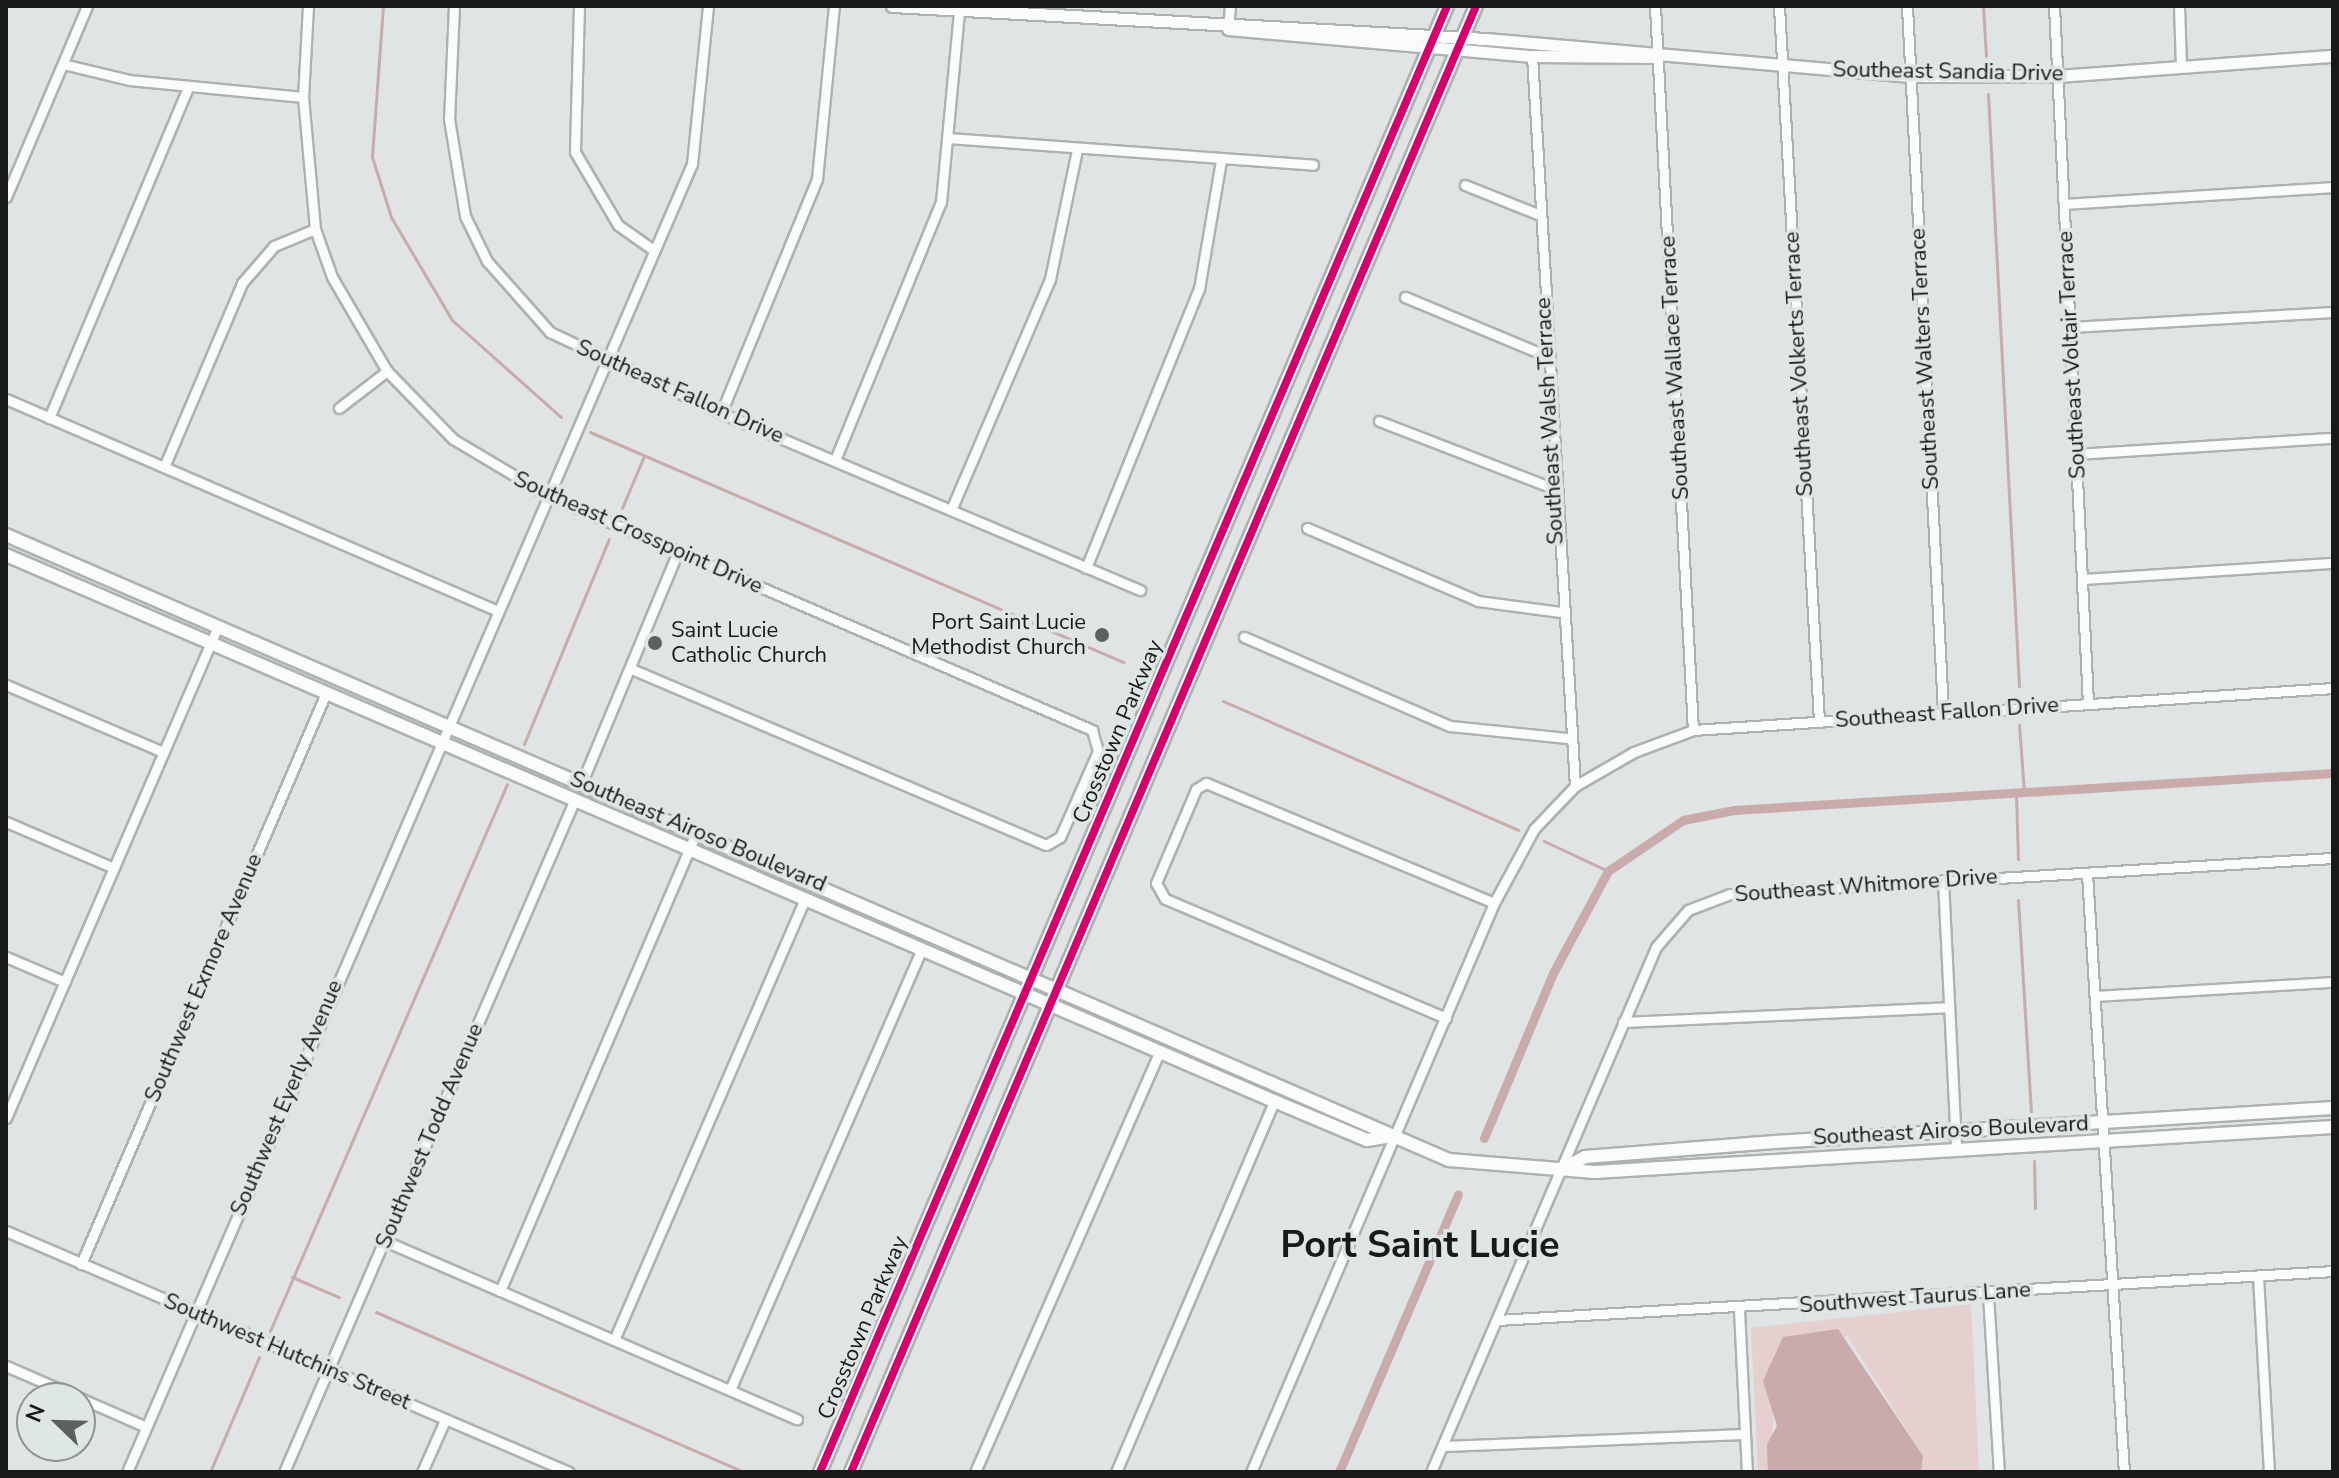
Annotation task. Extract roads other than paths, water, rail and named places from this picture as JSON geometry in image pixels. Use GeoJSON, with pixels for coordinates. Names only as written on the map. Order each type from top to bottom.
{"type":"FeatureCollection","features":[{"type":"Feature","properties":{"kind":"main road","name":"Crosstown Parkway"},"geometry":{"type":"LineString","coordinates":[[820,1472],[1437,36],[1447,6]]}},
{"type":"Feature","properties":{"kind":"main road","name":"Crosstown Parkway"},"geometry":{"type":"LineString","coordinates":[[851,1472],[1464,44],[1476,6]]}},
{"type":"Feature","properties":{"kind":"main road","name":"Southeast Airoso Boulevard"},"geometry":{"type":"LineString","coordinates":[[6,535],[1373,1123],[1390,1138],[1449,1160],[1566,1165],[1595,1172],[2333,1127]]}},
{"type":"Feature","properties":{"kind":"main road","name":"Southeast Airoso Boulevard"},"geometry":{"type":"LineString","coordinates":[[6,555],[1274,1101],[1367,1140],[1390,1138]]}},
{"type":"Feature","properties":{"kind":"main road","name":"Southeast Airoso Boulevard"},"geometry":{"type":"LineString","coordinates":[[1566,1165],[1626,1153],[2333,1108]]}},
{"type":"Feature","properties":{"kind":"street"},"geometry":{"type":"LineString","coordinates":[[6,197],[87,6]]}},
{"type":"Feature","properties":{"kind":"street","name":"Southeast Crosspoint Drive"},"geometry":{"type":"LineString","coordinates":[[308,6],[303,97],[315,229],[332,277],[387,371],[453,439],[547,495],[1092,730],[1098,751],[1060,837],[1046,845],[632,669]]}},
{"type":"Feature","properties":{"kind":"street","name":"Southeast Fallon Drive"},"geometry":{"type":"LineString","coordinates":[[454,6],[449,119],[465,216],[517,301],[550,332],[605,361],[721,413],[1140,590]]}},
{"type":"Feature","properties":{"kind":"street"},"geometry":{"type":"LineString","coordinates":[[579,6],[575,152],[618,225],[652,249]]}},
{"type":"Feature","properties":{"kind":"street","name":"Southwest Eyerly Avenue"},"geometry":{"type":"LineString","coordinates":[[127,1472],[699,136],[708,6]]}},
{"type":"Feature","properties":{"kind":"street"},"geometry":{"type":"LineString","coordinates":[[721,413],[817,179],[834,6]]}},
{"type":"Feature","properties":{"kind":"street","name":"Southeast Sandia Drive"},"geometry":{"type":"LineString","coordinates":[[892,6],[959,11],[1085,12],[1431,49],[1464,44],[1910,76],[2058,76],[2333,56]]}},
{"type":"Feature","properties":{"kind":"street"},"geometry":{"type":"LineString","coordinates":[[1228,29],[1230,6]]}},
{"type":"Feature","properties":{"kind":"street","name":"Southeast Wallace Terrace"},"geometry":{"type":"LineString","coordinates":[[1655,6],[1693,730]]}},
{"type":"Feature","properties":{"kind":"street","name":"Southeast Volkerts Terrace"},"geometry":{"type":"LineString","coordinates":[[1779,6],[1819,721]]}},
{"type":"Feature","properties":{"kind":"street","name":"Southeast Walters Terrace"},"geometry":{"type":"LineString","coordinates":[[1907,6],[1943,712]]}},
{"type":"Feature","properties":{"kind":"street","name":"Southeast Voltair Terrace"},"geometry":{"type":"LineString","coordinates":[[2054,6],[2088,704]]}},
{"type":"Feature","properties":{"kind":"street"},"geometry":{"type":"LineString","coordinates":[[2179,6],[2181,65]]}},
{"type":"Feature","properties":{"kind":"street"},"geometry":{"type":"LineString","coordinates":[[835,460],[927,244],[949,138],[959,11]]}},
{"type":"Feature","properties":{"kind":"street","name":"Southeast Sandia Drive"},"geometry":{"type":"LineString","coordinates":[[1228,29],[1437,36],[1532,56],[1658,57]]}},
{"type":"Feature","properties":{"kind":"street","name":"Southeast Walsh Terrace"},"geometry":{"type":"LineString","coordinates":[[1532,56],[1567,738],[1575,786]]}},
{"type":"Feature","properties":{"kind":"street"},"geometry":{"type":"LineString","coordinates":[[63,64],[188,87],[303,97]]}},
{"type":"Feature","properties":{"kind":"street"},"geometry":{"type":"LineString","coordinates":[[49,418],[188,87]]}},
{"type":"Feature","properties":{"kind":"street"},"geometry":{"type":"LineString","coordinates":[[949,138],[1077,150],[1313,165]]}},
{"type":"Feature","properties":{"kind":"street"},"geometry":{"type":"LineString","coordinates":[[951,510],[1050,279],[1077,150]]}},
{"type":"Feature","properties":{"kind":"street"},"geometry":{"type":"LineString","coordinates":[[1086,568],[1199,289],[1221,160]]}},
{"type":"Feature","properties":{"kind":"street"},"geometry":{"type":"LineString","coordinates":[[1465,185],[1540,215]]}},
{"type":"Feature","properties":{"kind":"street"},"geometry":{"type":"LineString","coordinates":[[2064,204],[2333,187]]}},
{"type":"Feature","properties":{"kind":"street"},"geometry":{"type":"LineString","coordinates":[[164,467],[242,283],[274,246],[315,229]]}},
{"type":"Feature","properties":{"kind":"street"},"geometry":{"type":"LineString","coordinates":[[1405,297],[1547,356]]}},
{"type":"Feature","properties":{"kind":"street"},"geometry":{"type":"LineString","coordinates":[[2071,327],[2333,312]]}},
{"type":"Feature","properties":{"kind":"street"},"geometry":{"type":"LineString","coordinates":[[339,408],[387,371]]}},
{"type":"Feature","properties":{"kind":"street"},"geometry":{"type":"LineString","coordinates":[[6,399],[498,611]]}},
{"type":"Feature","properties":{"kind":"street"},"geometry":{"type":"LineString","coordinates":[[1379,421],[1553,488]]}},
{"type":"Feature","properties":{"kind":"street"},"geometry":{"type":"LineString","coordinates":[[2076,454],[2333,438]]}},
{"type":"Feature","properties":{"kind":"street"},"geometry":{"type":"LineString","coordinates":[[1307,528],[1478,601],[1560,612]]}},
{"type":"Feature","properties":{"kind":"street"},"geometry":{"type":"LineString","coordinates":[[582,782],[632,669],[678,551]]}},
{"type":"Feature","properties":{"kind":"street"},"geometry":{"type":"LineString","coordinates":[[2084,579],[2333,563]]}},
{"type":"Feature","properties":{"kind":"street"},"geometry":{"type":"LineString","coordinates":[[6,1118],[10,1098],[65,982],[218,626]]}},
{"type":"Feature","properties":{"kind":"street"},"geometry":{"type":"LineString","coordinates":[[1244,637],[1450,726],[1567,738]]}},
{"type":"Feature","properties":{"kind":"street"},"geometry":{"type":"LineString","coordinates":[[6,685],[163,752]]}},
{"type":"Feature","properties":{"kind":"street","name":"Southeast Fallon Drive"},"geometry":{"type":"LineString","coordinates":[[1251,1472],[1390,1138],[1446,1018],[1494,903],[1534,829],[1575,786],[1634,752],[1693,730],[2333,688]]}},
{"type":"Feature","properties":{"kind":"street","name":"Southwest Exmore Avenue"},"geometry":{"type":"LineString","coordinates":[[81,1264],[326,693]]}},
{"type":"Feature","properties":{"kind":"street"},"geometry":{"type":"LineString","coordinates":[[1446,1018],[1158,891],[1196,789],[1206,783],[1494,903]]}},
{"type":"Feature","properties":{"kind":"street","name":"Southwest Todd Avenue"},"geometry":{"type":"LineString","coordinates":[[284,1472],[575,799]]}},
{"type":"Feature","properties":{"kind":"street"},"geometry":{"type":"LineString","coordinates":[[6,822],[114,868]]}},
{"type":"Feature","properties":{"kind":"street"},"geometry":{"type":"LineString","coordinates":[[500,1291],[697,831]]}},
{"type":"Feature","properties":{"kind":"street","name":"Southeast Whitmore Drive"},"geometry":{"type":"LineString","coordinates":[[1431,1472],[1566,1165],[1656,947],[1672,924],[1707,900],[1943,880],[2333,858]]}},
{"type":"Feature","properties":{"kind":"street"},"geometry":{"type":"LineString","coordinates":[[2087,873],[2124,1472]]}},
{"type":"Feature","properties":{"kind":"street"},"geometry":{"type":"LineString","coordinates":[[1943,880],[1956,1149]]}},
{"type":"Feature","properties":{"kind":"street"},"geometry":{"type":"LineString","coordinates":[[614,1340],[805,898]]}},
{"type":"Feature","properties":{"kind":"street"},"geometry":{"type":"LineString","coordinates":[[730,1390],[921,950]]}},
{"type":"Feature","properties":{"kind":"street"},"geometry":{"type":"LineString","coordinates":[[6,957],[65,982]]}},
{"type":"Feature","properties":{"kind":"street"},"geometry":{"type":"LineString","coordinates":[[2095,996],[2333,982]]}},
{"type":"Feature","properties":{"kind":"street"},"geometry":{"type":"LineString","coordinates":[[1623,1022],[1949,1007]]}},
{"type":"Feature","properties":{"kind":"street"},"geometry":{"type":"LineString","coordinates":[[975,1472],[1159,1052]]}},
{"type":"Feature","properties":{"kind":"street"},"geometry":{"type":"LineString","coordinates":[[1116,1472],[1274,1101]]}},
{"type":"Feature","properties":{"kind":"street","name":"Southwest Hutchins Street"},"geometry":{"type":"LineString","coordinates":[[6,1231],[562,1471]]}},
{"type":"Feature","properties":{"kind":"street"},"geometry":{"type":"LineString","coordinates":[[385,1241],[797,1419]]}},
{"type":"Feature","properties":{"kind":"street","name":"Southwest Taurus Lane"},"geometry":{"type":"LineString","coordinates":[[1497,1320],[1739,1310],[2333,1271]]}},
{"type":"Feature","properties":{"kind":"street"},"geometry":{"type":"LineString","coordinates":[[2258,1276],[2269,1472]]}},
{"type":"Feature","properties":{"kind":"street"},"geometry":{"type":"LineString","coordinates":[[1988,1294],[1999,1472]]}},
{"type":"Feature","properties":{"kind":"street"},"geometry":{"type":"LineString","coordinates":[[1739,1310],[1747,1472]]}},
{"type":"Feature","properties":{"kind":"street"},"geometry":{"type":"LineString","coordinates":[[6,1366],[43,1382]]}},
{"type":"Feature","properties":{"kind":"street"},"geometry":{"type":"LineString","coordinates":[[96,1405],[146,1427]]}},
{"type":"Feature","properties":{"kind":"street"},"geometry":{"type":"LineString","coordinates":[[422,1472],[445,1420]]}},
{"type":"Feature","properties":{"kind":"street"},"geometry":{"type":"LineString","coordinates":[[1443,1446],[1745,1434]]}},
{"type":"Feature","properties":{"kind":"waterway"},"geometry":{"type":"LineString","coordinates":[[383,6],[372,157],[391,217],[452,320],[561,417]]}},
{"type":"Feature","properties":{"kind":"waterway"},"geometry":{"type":"LineString","coordinates":[[1983,6],[1986,56]]}},
{"type":"Feature","properties":{"kind":"waterway"},"geometry":{"type":"LineString","coordinates":[[1988,94],[2019,686]]}},
{"type":"Feature","properties":{"kind":"waterway"},"geometry":{"type":"LineString","coordinates":[[590,432],[1123,662]]}},
{"type":"Feature","properties":{"kind":"waterway"},"geometry":{"type":"LineString","coordinates":[[622,508],[644,456]]}},
{"type":"Feature","properties":{"kind":"waterway"},"geometry":{"type":"LineString","coordinates":[[524,744],[609,539]]}},
{"type":"Feature","properties":{"kind":"waterway"},"geometry":{"type":"LineString","coordinates":[[1223,701],[1518,830]]}},
{"type":"Feature","properties":{"kind":"waterway"},"geometry":{"type":"LineString","coordinates":[[2019,725],[2024,792]]}},
{"type":"Feature","properties":{"kind":"waterway"},"geometry":{"type":"LineString","coordinates":[[1484,1138],[1553,973],[1608,871],[1683,820],[1734,810],[2333,773]]}},
{"type":"Feature","properties":{"kind":"waterway"},"geometry":{"type":"LineString","coordinates":[[270,1331],[507,784]]}},
{"type":"Feature","properties":{"kind":"waterway"},"geometry":{"type":"LineString","coordinates":[[2016,793],[2018,859]]}},
{"type":"Feature","properties":{"kind":"waterway"},"geometry":{"type":"LineString","coordinates":[[1544,841],[1608,871]]}},
{"type":"Feature","properties":{"kind":"waterway"},"geometry":{"type":"LineString","coordinates":[[2018,900],[2031,1112]]}},
{"type":"Feature","properties":{"kind":"waterway"},"geometry":{"type":"LineString","coordinates":[[2034,1161],[2035,1208]]}},
{"type":"Feature","properties":{"kind":"waterway"},"geometry":{"type":"LineString","coordinates":[[1339,1472],[1458,1194]]}},
{"type":"Feature","properties":{"kind":"waterway"},"geometry":{"type":"LineString","coordinates":[[292,1277],[339,1297]]}},
{"type":"Feature","properties":{"kind":"waterway"},"geometry":{"type":"LineString","coordinates":[[376,1312],[744,1472]]}},
{"type":"Feature","properties":{"kind":"waterway"},"geometry":{"type":"LineString","coordinates":[[210,1472],[259,1357]]}},
{"type":"Feature","properties":{"kind":"place","name":"Port Saint Lucie Methodist Church"},"geometry":{"type":"Point","coordinates":[1102,635]}},
{"type":"Feature","properties":{"kind":"place","name":"Saint Lucie Catholic Church"},"geometry":{"type":"Point","coordinates":[655,643]}},
{"type":"Feature","properties":{"kind":"district","name":"Port Saint Lucie"},"geometry":{"type":"Point","coordinates":[1420,1245]}}]}
